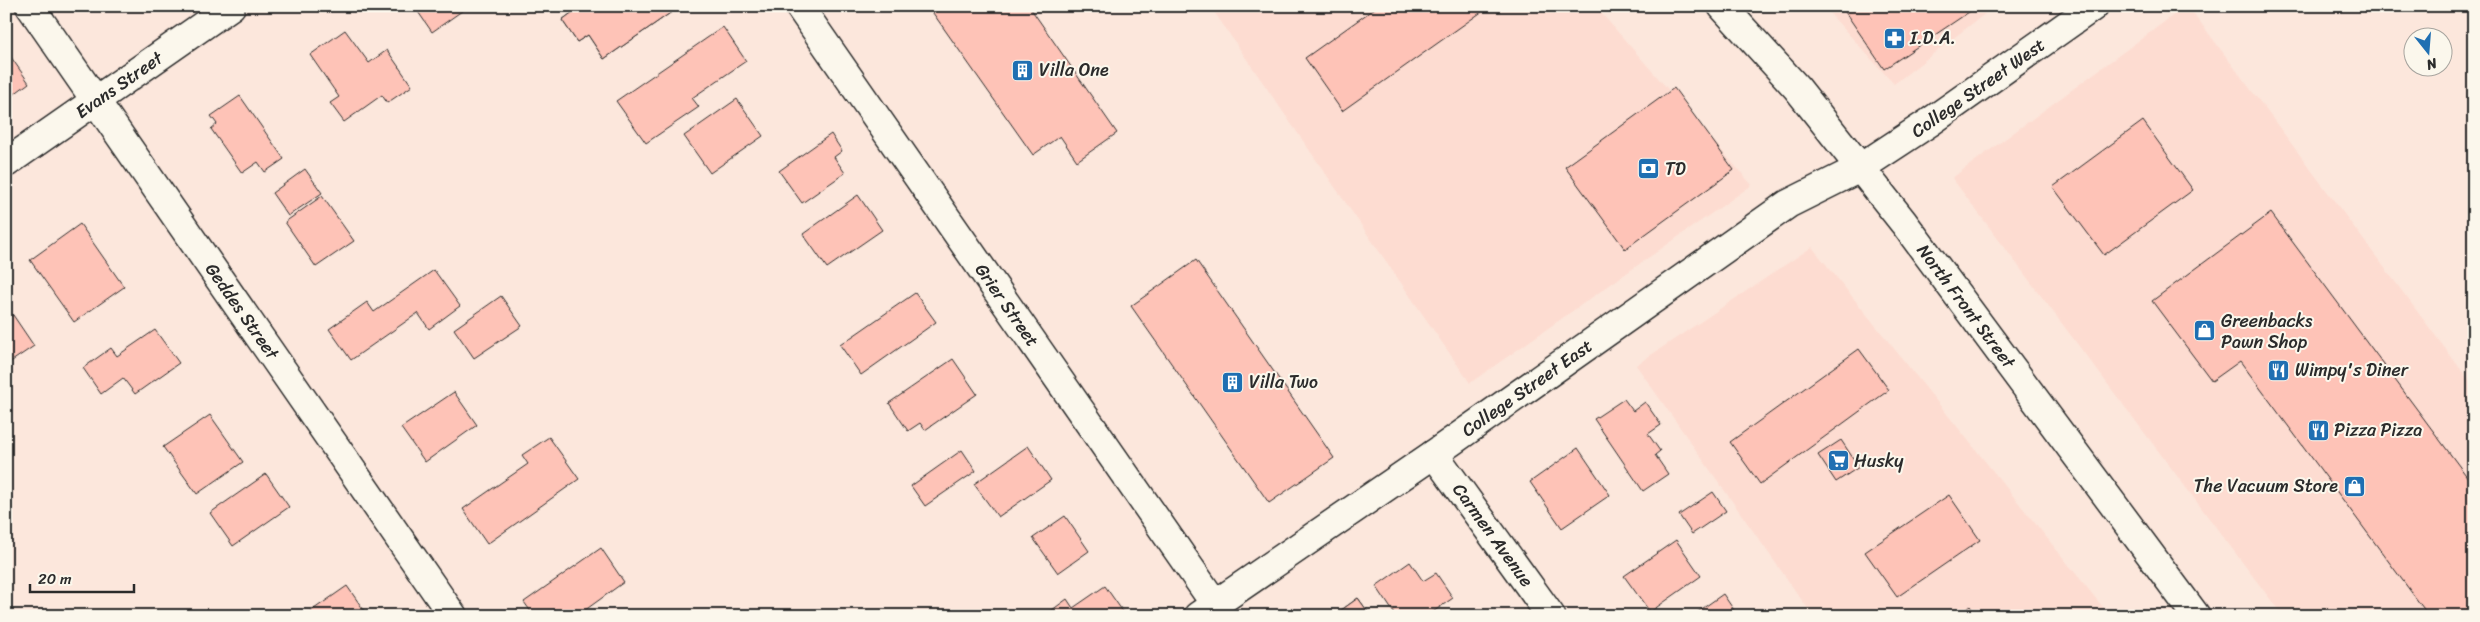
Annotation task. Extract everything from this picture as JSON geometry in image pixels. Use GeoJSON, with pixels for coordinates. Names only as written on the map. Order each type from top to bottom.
{"type":"FeatureCollection","features":[{"type":"Feature","properties":{"kind":"street","name":"Geddes Street"},"geometry":{"type":"LineString","coordinates":[[30,6],[453,616]]}},
{"type":"Feature","properties":{"kind":"street","name":"Evans Street"},"geometry":{"type":"LineString","coordinates":[[6,163],[231,6]]}},
{"type":"Feature","properties":{"kind":"street","name":"Grier Street"},"geometry":{"type":"LineString","coordinates":[[799,6],[1206,610]]}},
{"type":"Feature","properties":{"kind":"street","name":"North Front Street"},"geometry":{"type":"LineString","coordinates":[[1722,6],[1797,88],[1904,223],[2196,616]]}},
{"type":"Feature","properties":{"kind":"street","name":"College Street West"},"geometry":{"type":"LineString","coordinates":[[1860,168],[1930,122],[2094,6]]}},
{"type":"Feature","properties":{"kind":"street","name":"College Street East"},"geometry":{"type":"LineString","coordinates":[[1206,610],[1434,454],[1788,204],[1860,168]]}},
{"type":"Feature","properties":{"kind":"street","name":"Carmen Avenue"},"geometry":{"type":"LineString","coordinates":[[1434,454],[1551,616]]}},
{"type":"Feature","properties":{"kind":"shaded area"},"geometry":{"type":"Polygon","coordinates":[[[1210,6],[1595,6],[1752,185],[1470,383],[1210,6]]]}},
{"type":"Feature","properties":{"kind":"shaded area"},"geometry":{"type":"Polygon","coordinates":[[[1823,6],[1995,6],[1894,84],[1823,6]]]}},
{"type":"Feature","properties":{"kind":"shaded area"},"geometry":{"type":"Polygon","coordinates":[[[2188,6],[2474,387],[2474,616],[2283,616],[1952,178],[2188,6]]]}},
{"type":"Feature","properties":{"kind":"shaded area"},"geometry":{"type":"Polygon","coordinates":[[[1812,247],[2110,616],[1813,616],[1636,365],[1812,247]]]}},
{"type":"Feature","properties":{"kind":"building"},"geometry":{"type":"Polygon","coordinates":[[[414,6],[469,6],[432,32],[414,6]]]}},
{"type":"Feature","properties":{"kind":"building"},"geometry":{"type":"Polygon","coordinates":[[[581,6],[674,6],[676,9],[604,59],[588,35],[577,42],[562,20],[581,6]]]}},
{"type":"Feature","properties":{"kind":"building"},"geometry":{"type":"Polygon","coordinates":[[[581,6],[674,6],[676,9],[604,59],[588,35],[577,42],[562,20],[581,6]]]}},
{"type":"Feature","properties":{"kind":"building","name":"Villa One"},"geometry":{"type":"Polygon","coordinates":[[[928,6],[1029,6],[1117,133],[1077,161],[1060,136],[1033,155],[928,6]]]}},
{"type":"Feature","properties":{"kind":"building"},"geometry":{"type":"Polygon","coordinates":[[[1378,6],[1490,6],[1342,111],[1305,58],[1378,6]]]}},
{"type":"Feature","properties":{"kind":"building"},"geometry":{"type":"Polygon","coordinates":[[[1841,6],[1978,6],[1884,69],[1841,6]]]}},
{"type":"Feature","properties":{"kind":"building"},"geometry":{"type":"Polygon","coordinates":[[[723,27],[746,61],[692,98],[699,107],[646,143],[616,101],[723,27]]]}},
{"type":"Feature","properties":{"kind":"building"},"geometry":{"type":"Polygon","coordinates":[[[345,30],[369,63],[387,50],[412,86],[387,103],[382,95],[344,122],[330,103],[339,97],[310,55],[345,30]]]}},
{"type":"Feature","properties":{"kind":"building"},"geometry":{"type":"Polygon","coordinates":[[[6,50],[29,83],[6,100],[6,50]]]}},
{"type":"Feature","properties":{"kind":"building","name":"TD"},"geometry":{"type":"Polygon","coordinates":[[[1674,88],[1734,170],[1625,249],[1565,167],[1674,88]]]}},
{"type":"Feature","properties":{"kind":"building"},"geometry":{"type":"Polygon","coordinates":[[[240,96],[284,159],[265,172],[258,162],[242,173],[211,129],[217,124],[211,116],[240,96]]]}},
{"type":"Feature","properties":{"kind":"building"},"geometry":{"type":"Polygon","coordinates":[[[737,99],[763,136],[710,173],[684,136],[737,99]]]}},
{"type":"Feature","properties":{"kind":"building"},"geometry":{"type":"Polygon","coordinates":[[[2143,121],[2193,190],[2104,255],[2053,187],[2143,121]]]}},
{"type":"Feature","properties":{"kind":"building"},"geometry":{"type":"Polygon","coordinates":[[[831,134],[842,151],[834,157],[845,173],[802,203],[779,171],[831,134]]]}},
{"type":"Feature","properties":{"kind":"building"},"geometry":{"type":"Polygon","coordinates":[[[305,169],[322,193],[288,216],[272,193],[305,169]]]}},
{"type":"Feature","properties":{"kind":"building"},"geometry":{"type":"Polygon","coordinates":[[[858,195],[882,230],[827,268],[803,234],[858,195]]]}},
{"type":"Feature","properties":{"kind":"building"},"geometry":{"type":"Polygon","coordinates":[[[322,196],[354,241],[316,267],[285,222],[322,196]]]}},
{"type":"Feature","properties":{"kind":"building"},"geometry":{"type":"Polygon","coordinates":[[[2271,213],[2474,486],[2474,616],[2429,616],[2240,361],[2212,381],[2152,301],[2271,213]]]}},
{"type":"Feature","properties":{"kind":"building"},"geometry":{"type":"Polygon","coordinates":[[[80,224],[124,287],[74,322],[30,260],[80,224]]]}},
{"type":"Feature","properties":{"kind":"building","name":"Villa Two"},"geometry":{"type":"Polygon","coordinates":[[[1196,260],[1334,458],[1269,503],[1131,306],[1196,260]]]}},
{"type":"Feature","properties":{"kind":"building"},"geometry":{"type":"Polygon","coordinates":[[[434,270],[460,306],[429,329],[418,313],[351,360],[329,329],[367,302],[374,312],[434,270]]]}},
{"type":"Feature","properties":{"kind":"building"},"geometry":{"type":"Polygon","coordinates":[[[915,293],[936,322],[861,375],[840,345],[915,293]]]}},
{"type":"Feature","properties":{"kind":"building"},"geometry":{"type":"Polygon","coordinates":[[[501,296],[522,326],[474,358],[454,329],[501,296]]]}},
{"type":"Feature","properties":{"kind":"building"},"geometry":{"type":"Polygon","coordinates":[[[13,315],[34,346],[6,365],[6,320],[13,315]]]}},
{"type":"Feature","properties":{"kind":"building"},"geometry":{"type":"Polygon","coordinates":[[[155,330],[179,363],[135,394],[123,378],[101,394],[83,368],[111,348],[117,356],[155,330]]]}},
{"type":"Feature","properties":{"kind":"building","name":"Husky"},"geometry":{"type":"Polygon","coordinates":[[[1859,349],[1889,390],[1760,484],[1730,442],[1859,349]]]}},
{"type":"Feature","properties":{"kind":"building"},"geometry":{"type":"Polygon","coordinates":[[[953,359],[977,394],[925,430],[920,423],[908,431],[889,403],[953,359]]]}},
{"type":"Feature","properties":{"kind":"building"},"geometry":{"type":"Polygon","coordinates":[[[454,392],[477,425],[425,462],[401,428],[454,392]]]}},
{"type":"Feature","properties":{"kind":"building"},"geometry":{"type":"Polygon","coordinates":[[[1624,399],[1633,411],[1645,402],[1661,425],[1648,434],[1660,451],[1655,455],[1668,474],[1643,491],[1594,419],[1624,399]]]}},
{"type":"Feature","properties":{"kind":"building"},"geometry":{"type":"Polygon","coordinates":[[[210,415],[243,462],[197,494],[163,447],[210,415]]]}},
{"type":"Feature","properties":{"kind":"building"},"geometry":{"type":"Polygon","coordinates":[[[549,437],[579,479],[487,544],[463,509],[528,464],[522,455],[549,437]]]}},
{"type":"Feature","properties":{"kind":"building","name":"Husky"},"geometry":{"type":"Polygon","coordinates":[[[1841,440],[1859,467],[1836,482],[1818,455],[1841,440]]]}},
{"type":"Feature","properties":{"kind":"building"},"geometry":{"type":"Polygon","coordinates":[[[1028,446],[1051,480],[998,517],[974,484],[1028,446]]]}},
{"type":"Feature","properties":{"kind":"building"},"geometry":{"type":"Polygon","coordinates":[[[1578,448],[1610,495],[1562,528],[1530,482],[1578,448]]]}},
{"type":"Feature","properties":{"kind":"building"},"geometry":{"type":"Polygon","coordinates":[[[962,450],[976,471],[925,506],[911,486],[962,450]]]}},
{"type":"Feature","properties":{"kind":"building"},"geometry":{"type":"Polygon","coordinates":[[[266,474],[289,507],[233,546],[210,513],[266,474]]]}},
{"type":"Feature","properties":{"kind":"building"},"geometry":{"type":"Polygon","coordinates":[[[1713,492],[1726,511],[1692,534],[1679,515],[1713,492]]]}},
{"type":"Feature","properties":{"kind":"building"},"geometry":{"type":"Polygon","coordinates":[[[1949,495],[1980,540],[1897,597],[1865,552],[1949,495]]]}},
{"type":"Feature","properties":{"kind":"building"},"geometry":{"type":"Polygon","coordinates":[[[1065,516],[1089,551],[1058,573],[1033,538],[1065,516]]]}},
{"type":"Feature","properties":{"kind":"building"},"geometry":{"type":"Polygon","coordinates":[[[1676,540],[1701,576],[1650,612],[1624,576],[1676,540]]]}},
{"type":"Feature","properties":{"kind":"building"},"geometry":{"type":"Polygon","coordinates":[[[601,548],[624,582],[577,616],[534,616],[524,602],[601,548]]]}},
{"type":"Feature","properties":{"kind":"building"},"geometry":{"type":"Polygon","coordinates":[[[1410,562],[1423,581],[1436,573],[1453,598],[1427,616],[1396,616],[1376,586],[1410,562]]]}},
{"type":"Feature","properties":{"kind":"building"},"geometry":{"type":"Polygon","coordinates":[[[347,586],[368,616],[304,616],[347,586]]]}},
{"type":"Feature","properties":{"kind":"building"},"geometry":{"type":"Polygon","coordinates":[[[1105,586],[1126,616],[1044,616],[1067,599],[1073,608],[1105,586]]]}},
{"type":"Feature","properties":{"kind":"building"},"geometry":{"type":"Polygon","coordinates":[[[1723,594],[1738,616],[1692,616],[1723,594]]]}},
{"type":"Feature","properties":{"kind":"building"},"geometry":{"type":"Polygon","coordinates":[[[1358,598],[1371,616],[1333,616],[1358,598]]]}},
{"type":"Feature","properties":{"kind":"building"},"geometry":{"type":"Polygon","coordinates":[[[1358,598],[1371,616],[1333,616],[1358,598]]]}},
{"type":"Feature","properties":{"kind":"building"},"geometry":{"type":"Polygon","coordinates":[[[1970,606],[1977,616],[1957,616],[1970,606]]]}},
{"type":"Feature","properties":{"kind":"place","name":"I.D.A."},"geometry":{"type":"Point","coordinates":[1894,38]}},
{"type":"Feature","properties":{"kind":"place","name":"Villa One"},"geometry":{"type":"Point","coordinates":[1023,70]}},
{"type":"Feature","properties":{"kind":"place","name":"TD"},"geometry":{"type":"Point","coordinates":[1649,169]}},
{"type":"Feature","properties":{"kind":"place","name":"Greenbacks Pawn Shop"},"geometry":{"type":"Point","coordinates":[2205,331]}},
{"type":"Feature","properties":{"kind":"place","name":"Wimpy's Diner"},"geometry":{"type":"Point","coordinates":[2279,370]}},
{"type":"Feature","properties":{"kind":"place","name":"Villa Two"},"geometry":{"type":"Point","coordinates":[1233,382]}},
{"type":"Feature","properties":{"kind":"place","name":"Pizza Pizza"},"geometry":{"type":"Point","coordinates":[2318,430]}},
{"type":"Feature","properties":{"kind":"place","name":"Husky"},"geometry":{"type":"Point","coordinates":[1838,461]}},
{"type":"Feature","properties":{"kind":"place","name":"The Vacuum Store"},"geometry":{"type":"Point","coordinates":[2354,486]}}]}
